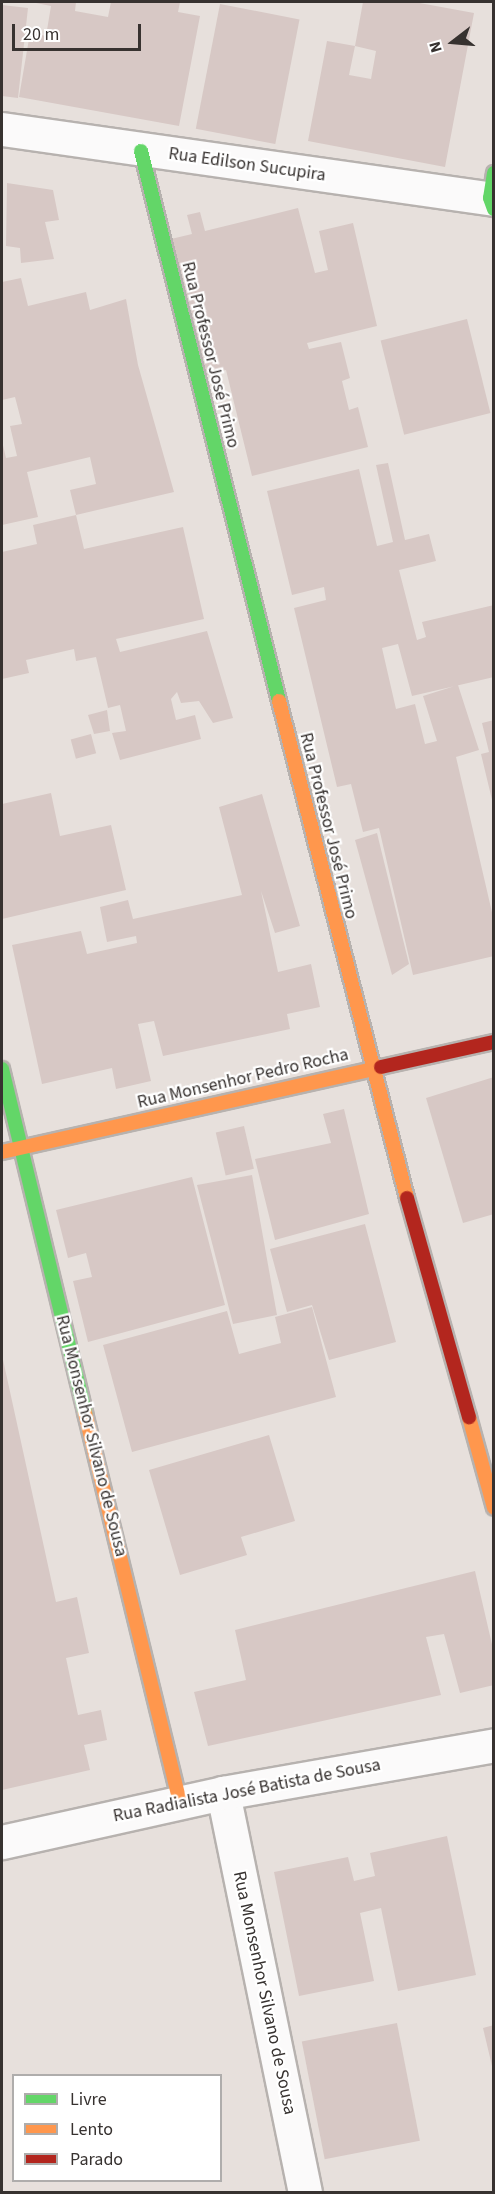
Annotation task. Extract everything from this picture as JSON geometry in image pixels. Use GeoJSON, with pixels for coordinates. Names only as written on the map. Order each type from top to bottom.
{"type":"FeatureCollection","features":[{"type":"Feature","properties":{"kind":"street","name":"Rua Edilson Sucupira"},"geometry":{"type":"LineString","coordinates":[[2,129],[141,151],[493,195]]}},
{"type":"Feature","properties":{"kind":"street","name":"Rua Professor José Primo"},"geometry":{"type":"LineString","coordinates":[[141,151],[371,1069],[494,1508]]}},
{"type":"Feature","properties":{"kind":"street","name":"Rua Monsenhor Pedro Rocha"},"geometry":{"type":"LineString","coordinates":[[2,1152],[494,1042]]}},
{"type":"Feature","properties":{"kind":"street","name":"Rua Monsenhor Silvano de Sousa"},"geometry":{"type":"LineString","coordinates":[[2,1069],[180,1802]]}},
{"type":"Feature","properties":{"kind":"street","name":"Rua Radialista José Batista de Sousa"},"geometry":{"type":"LineString","coordinates":[[2,1842],[223,1793],[494,1745]]}},
{"type":"Feature","properties":{"kind":"street","name":"Rua Monsenhor Silvano de Sousa"},"geometry":{"type":"LineString","coordinates":[[223,1793],[305,2193]]}},
{"type":"Feature","properties":{"kind":"building"},"geometry":{"type":"Polygon","coordinates":[[[31,2],[76,2],[75,11],[108,17],[111,2],[180,2],[178,12],[200,16],[179,126],[19,97],[30,33],[46,36],[51,6],[31,2]]]}},
{"type":"Feature","properties":{"kind":"building"},"geometry":{"type":"Polygon","coordinates":[[[363,2],[414,2],[474,13],[445,167],[308,141],[327,41],[355,46],[363,2]],[[355,46],[349,75],[371,79],[376,51],[355,46]]]}},
{"type":"Feature","properties":{"kind":"building"},"geometry":{"type":"Polygon","coordinates":[[[220,4],[300,19],[275,144],[196,129],[220,4]]]}},
{"type":"Feature","properties":{"kind":"building"},"geometry":{"type":"Polygon","coordinates":[[[2,5],[28,8],[18,98],[2,96],[2,5]]]}},
{"type":"Feature","properties":{"kind":"building"},"geometry":{"type":"Polygon","coordinates":[[[7,183],[53,190],[59,220],[45,222],[54,259],[21,263],[20,248],[6,246],[7,183]]]}},
{"type":"Feature","properties":{"kind":"building"},"geometry":{"type":"Polygon","coordinates":[[[298,208],[315,273],[328,270],[319,231],[353,223],[377,326],[307,343],[309,349],[341,342],[350,378],[342,381],[349,410],[358,407],[368,447],[252,476],[226,370],[204,376],[171,239],[192,234],[187,215],[200,212],[205,231],[298,208]]]}},
{"type":"Feature","properties":{"kind":"building"},"geometry":{"type":"Polygon","coordinates":[[[21,278],[28,306],[86,292],[90,310],[126,299],[138,365],[174,492],[76,515],[70,490],[96,484],[90,457],[27,472],[38,517],[2,525],[2,441],[6,458],[17,456],[10,426],[22,424],[15,397],[2,400],[2,282],[21,278]]]}},
{"type":"Feature","properties":{"kind":"building"},"geometry":{"type":"Polygon","coordinates":[[[467,319],[490,413],[404,435],[381,341],[467,319]]]}},
{"type":"Feature","properties":{"kind":"building"},"geometry":{"type":"Polygon","coordinates":[[[388,463],[405,540],[429,534],[436,561],[399,570],[417,640],[426,637],[422,622],[494,605],[494,677],[458,685],[479,750],[456,757],[494,921],[494,956],[413,975],[379,828],[363,832],[351,784],[337,787],[294,608],[326,600],[324,587],[292,595],[267,491],[359,469],[377,546],[393,542],[376,465],[388,463]],[[398,644],[382,648],[396,709],[415,704],[425,744],[437,741],[423,696],[454,686],[412,696],[398,644]]]}},
{"type":"Feature","properties":{"kind":"building"},"geometry":{"type":"Polygon","coordinates":[[[76,515],[84,549],[183,527],[204,619],[116,639],[120,652],[207,631],[233,718],[213,723],[199,701],[181,703],[177,692],[171,699],[176,720],[195,715],[201,739],[120,760],[112,733],[126,731],[120,705],[108,708],[96,657],[76,661],[74,649],[26,660],[29,673],[2,679],[2,552],[37,544],[33,525],[76,515]]]}},
{"type":"Feature","properties":{"kind":"building"},"geometry":{"type":"Polygon","coordinates":[[[107,710],[110,731],[94,734],[88,715],[107,710]]]}},
{"type":"Feature","properties":{"kind":"building"},"geometry":{"type":"Polygon","coordinates":[[[494,720],[493,804],[481,754],[489,752],[482,723],[494,720]]]}},
{"type":"Feature","properties":{"kind":"building"},"geometry":{"type":"Polygon","coordinates":[[[91,734],[96,753],[76,759],[71,739],[91,734]]]}},
{"type":"Feature","properties":{"kind":"building"},"geometry":{"type":"Polygon","coordinates":[[[51,793],[60,836],[111,825],[126,890],[2,919],[2,804],[51,793]]]}},
{"type":"Feature","properties":{"kind":"building"},"geometry":{"type":"Polygon","coordinates":[[[262,794],[300,926],[275,933],[261,891],[278,972],[311,964],[320,1007],[287,1014],[290,1029],[163,1056],[154,1021],[138,1024],[151,1081],[116,1089],[112,1068],[42,1084],[12,945],[81,931],[87,954],[137,943],[136,936],[107,942],[100,907],[128,900],[133,919],[242,895],[219,807],[262,794]]]}},
{"type":"Feature","properties":{"kind":"building"},"geometry":{"type":"Polygon","coordinates":[[[377,833],[409,964],[392,975],[355,840],[377,833]]]}},
{"type":"Feature","properties":{"kind":"building"},"geometry":{"type":"Polygon","coordinates":[[[494,1077],[494,1214],[463,1223],[426,1098],[494,1077]]]}},
{"type":"Feature","properties":{"kind":"building"},"geometry":{"type":"Polygon","coordinates":[[[344,1109],[369,1214],[275,1240],[255,1159],[331,1143],[323,1114],[344,1109]]]}},
{"type":"Feature","properties":{"kind":"building"},"geometry":{"type":"Polygon","coordinates":[[[244,1126],[254,1169],[226,1175],[216,1133],[244,1126]]]}},
{"type":"Feature","properties":{"kind":"building"},"geometry":{"type":"Polygon","coordinates":[[[252,1175],[277,1315],[233,1324],[197,1185],[252,1175]]]}},
{"type":"Feature","properties":{"kind":"building"},"geometry":{"type":"Polygon","coordinates":[[[192,1177],[225,1305],[88,1342],[73,1281],[92,1277],[86,1253],[68,1258],[56,1210],[192,1177]]]}},
{"type":"Feature","properties":{"kind":"building"},"geometry":{"type":"Polygon","coordinates":[[[365,1224],[396,1342],[329,1360],[312,1305],[287,1312],[270,1249],[365,1224]]]}},
{"type":"Feature","properties":{"kind":"building"},"geometry":{"type":"Polygon","coordinates":[[[312,1307],[336,1397],[132,1452],[103,1345],[227,1311],[239,1354],[281,1343],[275,1317],[312,1307]]]}},
{"type":"Feature","properties":{"kind":"building"},"geometry":{"type":"Polygon","coordinates":[[[2,1355],[56,1602],[77,1597],[89,1653],[66,1658],[78,1715],[101,1710],[107,1740],[84,1745],[90,1770],[2,1790],[2,1355]]]}},
{"type":"Feature","properties":{"kind":"building"},"geometry":{"type":"Polygon","coordinates":[[[269,1435],[295,1521],[241,1537],[247,1555],[180,1575],[149,1470],[269,1435]]]}},
{"type":"Feature","properties":{"kind":"building"},"geometry":{"type":"Polygon","coordinates":[[[475,1571],[494,1653],[494,1685],[460,1693],[444,1634],[426,1637],[441,1695],[208,1746],[194,1692],[246,1680],[235,1630],[475,1571]]]}},
{"type":"Feature","properties":{"kind":"building"},"geometry":{"type":"Polygon","coordinates":[[[447,1836],[476,1975],[398,1991],[381,1908],[360,1913],[374,1981],[299,1996],[274,1872],[348,1857],[354,1881],[375,1876],[370,1853],[447,1836]]]}},
{"type":"Feature","properties":{"kind":"building"},"geometry":{"type":"Polygon","coordinates":[[[397,2023],[420,2141],[325,2159],[302,2042],[397,2023]]]}},
{"type":"Feature","properties":{"kind":"building"},"geometry":{"type":"Polygon","coordinates":[[[494,2025],[494,2066],[492,2066],[483,2028],[494,2025]]]}},
{"type":"Feature","properties":{"kind":"traffic: fast"},"geometry":{"type":"LineString","coordinates":[[141,151],[279,701]]}},
{"type":"Feature","properties":{"kind":"traffic: fast"},"geometry":{"type":"LineString","coordinates":[[494,173],[490,198],[494,209]]}},
{"type":"Feature","properties":{"kind":"traffic: fast"},"geometry":{"type":"LineString","coordinates":[[2,1069],[85,1413]]}},
{"type":"Feature","properties":{"kind":"traffic: slow"},"geometry":{"type":"LineString","coordinates":[[279,701],[407,1198]]}},
{"type":"Feature","properties":{"kind":"traffic: slow"},"geometry":{"type":"LineString","coordinates":[[2,1152],[381,1067]]}},
{"type":"Feature","properties":{"kind":"traffic: slow"},"geometry":{"type":"LineString","coordinates":[[85,1413],[180,1802]]}},
{"type":"Feature","properties":{"kind":"traffic: slow"},"geometry":{"type":"LineString","coordinates":[[469,1417],[494,1508]]}},
{"type":"Feature","properties":{"kind":"traffic: jam"},"geometry":{"type":"LineString","coordinates":[[381,1067],[494,1042]]}},
{"type":"Feature","properties":{"kind":"traffic: jam"},"geometry":{"type":"LineString","coordinates":[[407,1198],[469,1417]]}}]}
